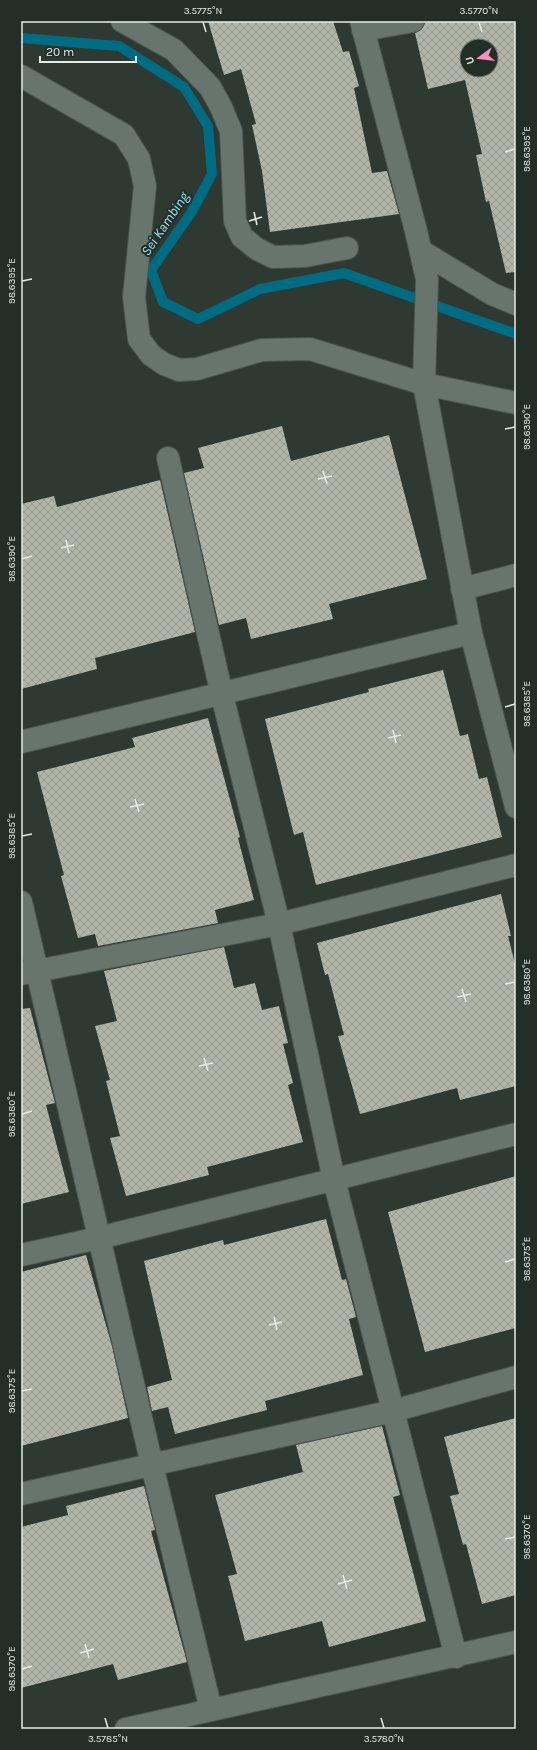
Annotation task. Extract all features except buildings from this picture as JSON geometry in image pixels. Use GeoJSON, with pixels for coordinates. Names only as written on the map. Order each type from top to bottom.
{"type":"FeatureCollection","features":[{"type":"Feature","properties":{"kind":"street"},"geometry":{"type":"LineString","coordinates":[[122,21],[174,50],[210,87],[222,108],[231,131],[235,221],[242,237],[257,249],[273,257],[305,256],[347,248]]}},
{"type":"Feature","properties":{"kind":"street"},"geometry":{"type":"LineString","coordinates":[[413,21],[362,26],[427,279],[424,384],[471,633],[516,807]]}},
{"type":"Feature","properties":{"kind":"street"},"geometry":{"type":"LineString","coordinates":[[21,76],[124,135],[139,159],[145,186],[134,297],[139,339],[151,354],[179,370],[197,369],[262,350],[310,349],[424,384],[516,403]]}},
{"type":"Feature","properties":{"kind":"street"},"geometry":{"type":"LineString","coordinates":[[421,252],[492,294],[516,304]]}},
{"type":"Feature","properties":{"kind":"street"},"geometry":{"type":"LineString","coordinates":[[168,458],[222,695],[279,924],[334,1180],[456,1657]]}},
{"type":"Feature","properties":{"kind":"street"},"geometry":{"type":"LineString","coordinates":[[462,589],[516,575]]}},
{"type":"Feature","properties":{"kind":"street"},"geometry":{"type":"LineString","coordinates":[[21,742],[222,695],[471,633]]}},
{"type":"Feature","properties":{"kind":"street"},"geometry":{"type":"LineString","coordinates":[[29,972],[279,924],[516,865]]}},
{"type":"Feature","properties":{"kind":"street"},"geometry":{"type":"LineString","coordinates":[[21,902],[29,972],[99,1238],[211,1710]]}},
{"type":"Feature","properties":{"kind":"street"},"geometry":{"type":"LineString","coordinates":[[21,1255],[99,1238],[516,1134]]}},
{"type":"Feature","properties":{"kind":"street"},"geometry":{"type":"LineString","coordinates":[[21,1494],[393,1411],[516,1377]]}},
{"type":"Feature","properties":{"kind":"street"},"geometry":{"type":"LineString","coordinates":[[126,1729],[456,1657],[516,1642]]}},
{"type":"Feature","properties":{"kind":"waterway","name":"Sei Kambing"},"geometry":{"type":"LineString","coordinates":[[21,38],[119,46],[184,87],[208,126],[212,174],[191,213],[151,270],[163,302],[198,319],[260,289],[344,273],[516,334]]}}]}
